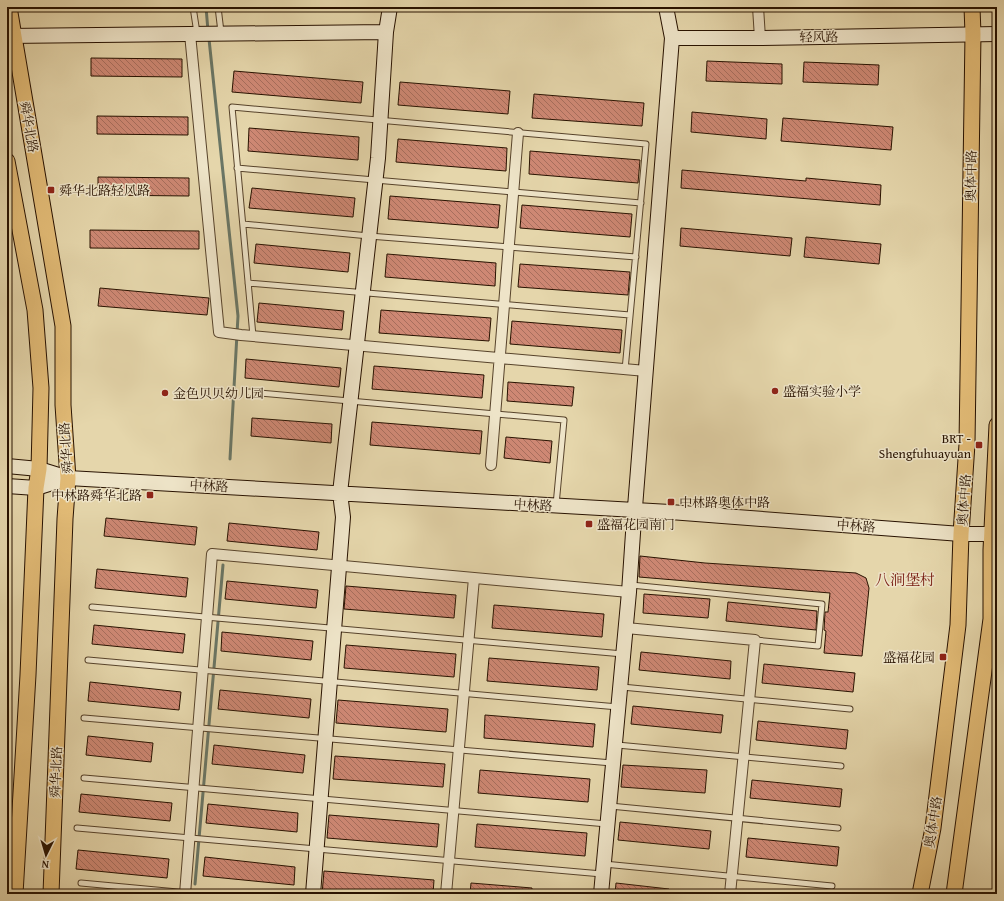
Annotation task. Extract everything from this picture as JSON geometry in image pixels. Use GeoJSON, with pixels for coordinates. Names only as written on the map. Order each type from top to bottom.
{"type":"FeatureCollection","features":[{"type":"Feature","properties":{"kind":"main road","name":"舜华北路"},"geometry":{"type":"LineString","coordinates":[[9,7],[10,36],[63,326],[63,405],[68,478],[51,894]]}},
{"type":"Feature","properties":{"kind":"main road","name":"奥体中路"},"geometry":{"type":"LineString","coordinates":[[920,894],[934,820],[958,624],[961,534],[967,444],[973,34],[972,7]]}},
{"type":"Feature","properties":{"kind":"main road","name":"舜华北路"},"geometry":{"type":"LineString","coordinates":[[7,161],[35,310],[41,388],[39,469],[36,488],[28,675],[15,894]]}},
{"type":"Feature","properties":{"kind":"main road"},"geometry":{"type":"LineString","coordinates":[[954,894],[991,619],[997,425]]}},
{"type":"Feature","properties":{"kind":"street"},"geometry":{"type":"LineString","coordinates":[[313,894],[343,517],[340,493],[375,180],[386,32],[390,7]]}},
{"type":"Feature","properties":{"kind":"street"},"geometry":{"type":"LineString","coordinates":[[601,894],[630,588],[672,38],[666,7]]}},
{"type":"Feature","properties":{"kind":"street"},"geometry":{"type":"LineString","coordinates":[[758,7],[760,38]]}},
{"type":"Feature","properties":{"kind":"street"},"geometry":{"type":"LineString","coordinates":[[10,36],[386,32]]}},
{"type":"Feature","properties":{"kind":"street"},"geometry":{"type":"LineString","coordinates":[[205,34],[219,332],[646,371]]}},
{"type":"Feature","properties":{"kind":"street","name":"轻风路"},"geometry":{"type":"LineString","coordinates":[[672,38],[997,34]]}},
{"type":"Feature","properties":{"kind":"street"},"geometry":{"type":"LineString","coordinates":[[490,465],[518,133]]}},
{"type":"Feature","properties":{"kind":"street","name":"中林路"},"geometry":{"type":"LineString","coordinates":[[7,466],[39,469],[68,478],[670,512],[961,534],[994,534]]}},
{"type":"Feature","properties":{"kind":"street","name":"中林路"},"geometry":{"type":"LineString","coordinates":[[7,486],[36,488],[68,478]]}},
{"type":"Feature","properties":{"kind":"street"},"geometry":{"type":"LineString","coordinates":[[185,893],[192,838],[206,670],[210,618],[212,554],[474,578],[630,588]]}},
{"type":"Feature","properties":{"kind":"street"},"geometry":{"type":"LineString","coordinates":[[446,894],[474,578]]}},
{"type":"Feature","properties":{"kind":"street"},"geometry":{"type":"LineString","coordinates":[[626,628],[755,640],[730,894]]}},
{"type":"Feature","properties":{"kind":"lane"},"geometry":{"type":"LineString","coordinates":[[193,7],[205,34]]}},
{"type":"Feature","properties":{"kind":"lane"},"geometry":{"type":"LineString","coordinates":[[205,34],[218,7]]}},
{"type":"Feature","properties":{"kind":"lane"},"geometry":{"type":"LineString","coordinates":[[253,336],[232,108],[646,144],[625,370]]}},
{"type":"Feature","properties":{"kind":"lane"},"geometry":{"type":"LineString","coordinates":[[237,168],[641,203]]}},
{"type":"Feature","properties":{"kind":"lane"},"geometry":{"type":"LineString","coordinates":[[242,224],[369,236],[636,257]]}},
{"type":"Feature","properties":{"kind":"lane"},"geometry":{"type":"LineString","coordinates":[[248,283],[630,315]]}},
{"type":"Feature","properties":{"kind":"lane"},"geometry":{"type":"LineString","coordinates":[[249,392],[564,420],[556,506]]}},
{"type":"Feature","properties":{"kind":"lane"},"geometry":{"type":"LineString","coordinates":[[630,588],[822,604],[818,646],[755,640]]}},
{"type":"Feature","properties":{"kind":"lane"},"geometry":{"type":"LineString","coordinates":[[92,607],[624,654]]}},
{"type":"Feature","properties":{"kind":"lane"},"geometry":{"type":"LineString","coordinates":[[88,660],[619,707]]}},
{"type":"Feature","properties":{"kind":"lane"},"geometry":{"type":"LineString","coordinates":[[620,687],[850,709]]}},
{"type":"Feature","properties":{"kind":"lane"},"geometry":{"type":"LineString","coordinates":[[84,718],[614,763]]}},
{"type":"Feature","properties":{"kind":"lane"},"geometry":{"type":"LineString","coordinates":[[615,744],[841,766]]}},
{"type":"Feature","properties":{"kind":"lane"},"geometry":{"type":"LineString","coordinates":[[84,778],[608,824]]}},
{"type":"Feature","properties":{"kind":"lane"},"geometry":{"type":"LineString","coordinates":[[610,806],[838,828]]}},
{"type":"Feature","properties":{"kind":"lane"},"geometry":{"type":"LineString","coordinates":[[77,828],[449,860],[732,876],[832,886]]}},
{"type":"Feature","properties":{"kind":"lane"},"geometry":{"type":"LineString","coordinates":[[81,883],[199,894]]}},
{"type":"Feature","properties":{"kind":"building"},"geometry":{"type":"Polygon","coordinates":[[[91,58],[182,59],[182,77],[91,76],[91,58]]]}},
{"type":"Feature","properties":{"kind":"building"},"geometry":{"type":"Polygon","coordinates":[[[707,61],[782,64],[782,84],[706,81],[707,61]]]}},
{"type":"Feature","properties":{"kind":"building"},"geometry":{"type":"Polygon","coordinates":[[[804,62],[879,65],[878,85],[803,82],[804,62]]]}},
{"type":"Feature","properties":{"kind":"building"},"geometry":{"type":"Polygon","coordinates":[[[234,71],[363,82],[361,103],[232,92],[234,71]]]}},
{"type":"Feature","properties":{"kind":"building"},"geometry":{"type":"Polygon","coordinates":[[[400,82],[510,91],[508,114],[398,105],[400,82]]]}},
{"type":"Feature","properties":{"kind":"building"},"geometry":{"type":"Polygon","coordinates":[[[534,94],[644,103],[642,126],[532,118],[534,94]]]}},
{"type":"Feature","properties":{"kind":"building"},"geometry":{"type":"Polygon","coordinates":[[[692,112],[767,119],[766,139],[691,132],[692,112]]]}},
{"type":"Feature","properties":{"kind":"building"},"geometry":{"type":"Polygon","coordinates":[[[97,116],[188,117],[188,135],[97,134],[97,116]]]}},
{"type":"Feature","properties":{"kind":"building"},"geometry":{"type":"Polygon","coordinates":[[[783,118],[893,127],[891,150],[781,141],[783,118]]]}},
{"type":"Feature","properties":{"kind":"building"},"geometry":{"type":"Polygon","coordinates":[[[249,128],[359,137],[358,160],[248,151],[249,128]]]}},
{"type":"Feature","properties":{"kind":"building"},"geometry":{"type":"Polygon","coordinates":[[[398,139],[507,148],[506,171],[396,162],[398,139]]]}},
{"type":"Feature","properties":{"kind":"building"},"geometry":{"type":"Polygon","coordinates":[[[530,151],[640,160],[638,183],[529,174],[530,151]]]}},
{"type":"Feature","properties":{"kind":"building"},"geometry":{"type":"Polygon","coordinates":[[[682,170],[806,181],[806,178],[881,185],[880,205],[681,188],[682,170]]]}},
{"type":"Feature","properties":{"kind":"building"},"geometry":{"type":"Polygon","coordinates":[[[98,177],[189,178],[189,196],[98,195],[98,177]]]}},
{"type":"Feature","properties":{"kind":"building"},"geometry":{"type":"Polygon","coordinates":[[[252,188],[355,198],[353,217],[249,208],[252,188]]]}},
{"type":"Feature","properties":{"kind":"building"},"geometry":{"type":"Polygon","coordinates":[[[390,196],[500,205],[498,228],[388,219],[390,196]]]}},
{"type":"Feature","properties":{"kind":"building"},"geometry":{"type":"Polygon","coordinates":[[[522,205],[632,214],[630,237],[520,228],[522,205]]]}},
{"type":"Feature","properties":{"kind":"building"},"geometry":{"type":"Polygon","coordinates":[[[681,228],[792,238],[790,256],[680,246],[681,228]]]}},
{"type":"Feature","properties":{"kind":"building"},"geometry":{"type":"Polygon","coordinates":[[[90,230],[199,231],[199,249],[90,248],[90,230]]]}},
{"type":"Feature","properties":{"kind":"building"},"geometry":{"type":"Polygon","coordinates":[[[806,237],[881,244],[879,264],[804,257],[806,237]]]}},
{"type":"Feature","properties":{"kind":"building"},"geometry":{"type":"Polygon","coordinates":[[[256,244],[350,253],[348,272],[254,263],[256,244]]]}},
{"type":"Feature","properties":{"kind":"building"},"geometry":{"type":"Polygon","coordinates":[[[387,254],[496,263],[495,286],[385,277],[387,254]]]}},
{"type":"Feature","properties":{"kind":"building"},"geometry":{"type":"Polygon","coordinates":[[[520,264],[630,272],[628,295],[518,287],[520,264]]]}},
{"type":"Feature","properties":{"kind":"building"},"geometry":{"type":"Polygon","coordinates":[[[100,288],[209,298],[207,315],[98,306],[100,288]]]}},
{"type":"Feature","properties":{"kind":"building"},"geometry":{"type":"Polygon","coordinates":[[[259,303],[344,311],[342,330],[257,322],[259,303]]]}},
{"type":"Feature","properties":{"kind":"building"},"geometry":{"type":"Polygon","coordinates":[[[381,310],[491,318],[489,341],[379,333],[381,310]]]}},
{"type":"Feature","properties":{"kind":"building"},"geometry":{"type":"Polygon","coordinates":[[[512,321],[622,330],[620,353],[510,344],[512,321]]]}},
{"type":"Feature","properties":{"kind":"building"},"geometry":{"type":"Polygon","coordinates":[[[246,359],[341,368],[339,387],[245,378],[246,359]]]}},
{"type":"Feature","properties":{"kind":"building"},"geometry":{"type":"Polygon","coordinates":[[[374,366],[484,375],[482,398],[372,389],[374,366]]]}},
{"type":"Feature","properties":{"kind":"building"},"geometry":{"type":"Polygon","coordinates":[[[508,382],[574,387],[572,406],[507,401],[508,382]]]}},
{"type":"Feature","properties":{"kind":"building"},"geometry":{"type":"Polygon","coordinates":[[[252,418],[332,424],[331,443],[251,436],[252,418]]]}},
{"type":"Feature","properties":{"kind":"building"},"geometry":{"type":"Polygon","coordinates":[[[372,422],[482,431],[480,454],[370,445],[372,422]]]}},
{"type":"Feature","properties":{"kind":"building"},"geometry":{"type":"Polygon","coordinates":[[[506,437],[552,441],[550,463],[504,458],[506,437]]]}},
{"type":"Feature","properties":{"kind":"building"},"geometry":{"type":"Polygon","coordinates":[[[106,518],[197,527],[195,545],[104,536],[106,518]]]}},
{"type":"Feature","properties":{"kind":"building"},"geometry":{"type":"Polygon","coordinates":[[[229,523],[319,532],[317,550],[227,541],[229,523]]]}},
{"type":"Feature","properties":{"kind":"building"},"geometry":{"type":"Polygon","coordinates":[[[640,556],[705,563],[856,573],[866,578],[869,588],[862,656],[824,653],[826,631],[824,630],[825,612],[828,612],[830,593],[639,577],[640,556]]]}},
{"type":"Feature","properties":{"kind":"building"},"geometry":{"type":"Polygon","coordinates":[[[97,569],[188,578],[186,597],[95,588],[97,569]]]}},
{"type":"Feature","properties":{"kind":"building"},"geometry":{"type":"Polygon","coordinates":[[[227,581],[318,590],[316,608],[225,599],[227,581]]]}},
{"type":"Feature","properties":{"kind":"building"},"geometry":{"type":"Polygon","coordinates":[[[346,586],[456,595],[454,618],[344,609],[346,586]]]}},
{"type":"Feature","properties":{"kind":"building"},"geometry":{"type":"Polygon","coordinates":[[[644,594],[710,599],[708,618],[643,613],[644,594]]]}},
{"type":"Feature","properties":{"kind":"building"},"geometry":{"type":"Polygon","coordinates":[[[728,602],[817,611],[816,630],[726,621],[728,602]]]}},
{"type":"Feature","properties":{"kind":"building"},"geometry":{"type":"Polygon","coordinates":[[[494,605],[604,614],[602,637],[492,628],[494,605]]]}},
{"type":"Feature","properties":{"kind":"building"},"geometry":{"type":"Polygon","coordinates":[[[94,625],[185,634],[183,653],[92,644],[94,625]]]}},
{"type":"Feature","properties":{"kind":"building"},"geometry":{"type":"Polygon","coordinates":[[[222,632],[313,641],[311,660],[221,651],[222,632]]]}},
{"type":"Feature","properties":{"kind":"building"},"geometry":{"type":"Polygon","coordinates":[[[346,645],[456,654],[454,677],[344,668],[346,645]]]}},
{"type":"Feature","properties":{"kind":"building"},"geometry":{"type":"Polygon","coordinates":[[[641,652],[731,661],[730,679],[639,670],[641,652]]]}},
{"type":"Feature","properties":{"kind":"building"},"geometry":{"type":"Polygon","coordinates":[[[489,658],[599,667],[597,690],[487,681],[489,658]]]}},
{"type":"Feature","properties":{"kind":"building"},"geometry":{"type":"Polygon","coordinates":[[[764,664],[855,673],[853,692],[762,683],[764,664]]]}},
{"type":"Feature","properties":{"kind":"building"},"geometry":{"type":"Polygon","coordinates":[[[90,682],[181,692],[179,710],[88,701],[90,682]]]}},
{"type":"Feature","properties":{"kind":"building"},"geometry":{"type":"Polygon","coordinates":[[[220,690],[311,699],[309,718],[218,709],[220,690]]]}},
{"type":"Feature","properties":{"kind":"building"},"geometry":{"type":"Polygon","coordinates":[[[338,700],[448,709],[446,732],[336,723],[338,700]]]}},
{"type":"Feature","properties":{"kind":"building"},"geometry":{"type":"Polygon","coordinates":[[[633,706],[723,715],[721,733],[631,724],[633,706]]]}},
{"type":"Feature","properties":{"kind":"building"},"geometry":{"type":"Polygon","coordinates":[[[485,715],[595,724],[593,747],[484,738],[485,715]]]}},
{"type":"Feature","properties":{"kind":"building"},"geometry":{"type":"Polygon","coordinates":[[[758,721],[848,730],[846,749],[756,740],[758,721]]]}},
{"type":"Feature","properties":{"kind":"building"},"geometry":{"type":"Polygon","coordinates":[[[88,736],[153,743],[151,762],[86,755],[88,736]]]}},
{"type":"Feature","properties":{"kind":"building"},"geometry":{"type":"Polygon","coordinates":[[[214,745],[305,755],[303,773],[212,764],[214,745]]]}},
{"type":"Feature","properties":{"kind":"building"},"geometry":{"type":"Polygon","coordinates":[[[335,756],[445,764],[443,787],[333,779],[335,756]]]}},
{"type":"Feature","properties":{"kind":"building"},"geometry":{"type":"Polygon","coordinates":[[[623,765],[707,770],[705,793],[621,787],[623,765]]]}},
{"type":"Feature","properties":{"kind":"building"},"geometry":{"type":"Polygon","coordinates":[[[480,770],[590,779],[588,802],[478,793],[480,770]]]}},
{"type":"Feature","properties":{"kind":"building"},"geometry":{"type":"Polygon","coordinates":[[[752,780],[842,789],[840,807],[750,798],[752,780]]]}},
{"type":"Feature","properties":{"kind":"building"},"geometry":{"type":"Polygon","coordinates":[[[81,794],[172,803],[170,821],[79,812],[81,794]]]}},
{"type":"Feature","properties":{"kind":"building"},"geometry":{"type":"Polygon","coordinates":[[[208,804],[298,813],[297,832],[206,823],[208,804]]]}},
{"type":"Feature","properties":{"kind":"building"},"geometry":{"type":"Polygon","coordinates":[[[329,815],[439,824],[437,847],[327,838],[329,815]]]}},
{"type":"Feature","properties":{"kind":"building"},"geometry":{"type":"Polygon","coordinates":[[[620,822],[711,831],[709,849],[618,840],[620,822]]]}},
{"type":"Feature","properties":{"kind":"building"},"geometry":{"type":"Polygon","coordinates":[[[477,824],[587,833],[585,856],[475,847],[477,824]]]}},
{"type":"Feature","properties":{"kind":"building"},"geometry":{"type":"Polygon","coordinates":[[[748,838],[839,847],[837,866],[746,857],[748,838]]]}},
{"type":"Feature","properties":{"kind":"building"},"geometry":{"type":"Polygon","coordinates":[[[78,850],[169,859],[167,878],[76,869],[78,850]]]}},
{"type":"Feature","properties":{"kind":"building"},"geometry":{"type":"Polygon","coordinates":[[[205,857],[295,867],[294,885],[203,876],[205,857]]]}},
{"type":"Feature","properties":{"kind":"building"},"geometry":{"type":"Polygon","coordinates":[[[324,871],[434,880],[433,894],[322,894],[324,871]]]}},
{"type":"Feature","properties":{"kind":"building"},"geometry":{"type":"Polygon","coordinates":[[[471,883],[532,888],[532,894],[470,894],[471,883]]]}},
{"type":"Feature","properties":{"kind":"building"},"geometry":{"type":"Polygon","coordinates":[[[616,883],[669,889],[669,894],[615,894],[616,883]]]}},
{"type":"Feature","properties":{"kind":"waterway"},"geometry":{"type":"LineString","coordinates":[[206,7],[208,31]]}},
{"type":"Feature","properties":{"kind":"waterway"},"geometry":{"type":"LineString","coordinates":[[209,39],[238,316],[230,459]]}},
{"type":"Feature","properties":{"kind":"waterway"},"geometry":{"type":"LineString","coordinates":[[195,884],[223,565]]}},
{"type":"Feature","properties":{"kind":"place","name":"舜华北路轻风路"},"geometry":{"type":"Point","coordinates":[51,190]}},
{"type":"Feature","properties":{"kind":"place","name":"盛福实验小学"},"geometry":{"type":"Point","coordinates":[775,391]}},
{"type":"Feature","properties":{"kind":"place","name":"金色贝贝幼儿园"},"geometry":{"type":"Point","coordinates":[165,393]}},
{"type":"Feature","properties":{"kind":"place","name":"BRT - Shengfuhuayuan"},"geometry":{"type":"Point","coordinates":[979,445]}},
{"type":"Feature","properties":{"kind":"place","name":"中林路舜华北路"},"geometry":{"type":"Point","coordinates":[150,495]}},
{"type":"Feature","properties":{"kind":"place","name":"中林路奥体中路"},"geometry":{"type":"Point","coordinates":[671,502]}},
{"type":"Feature","properties":{"kind":"place","name":"盛福花园南门"},"geometry":{"type":"Point","coordinates":[589,524]}},
{"type":"Feature","properties":{"kind":"place","name":"盛福花园"},"geometry":{"type":"Point","coordinates":[943,657]}},
{"type":"Feature","properties":{"kind":"district","name":"八涧堡村"},"geometry":{"type":"Point","coordinates":[905,579]}}]}
